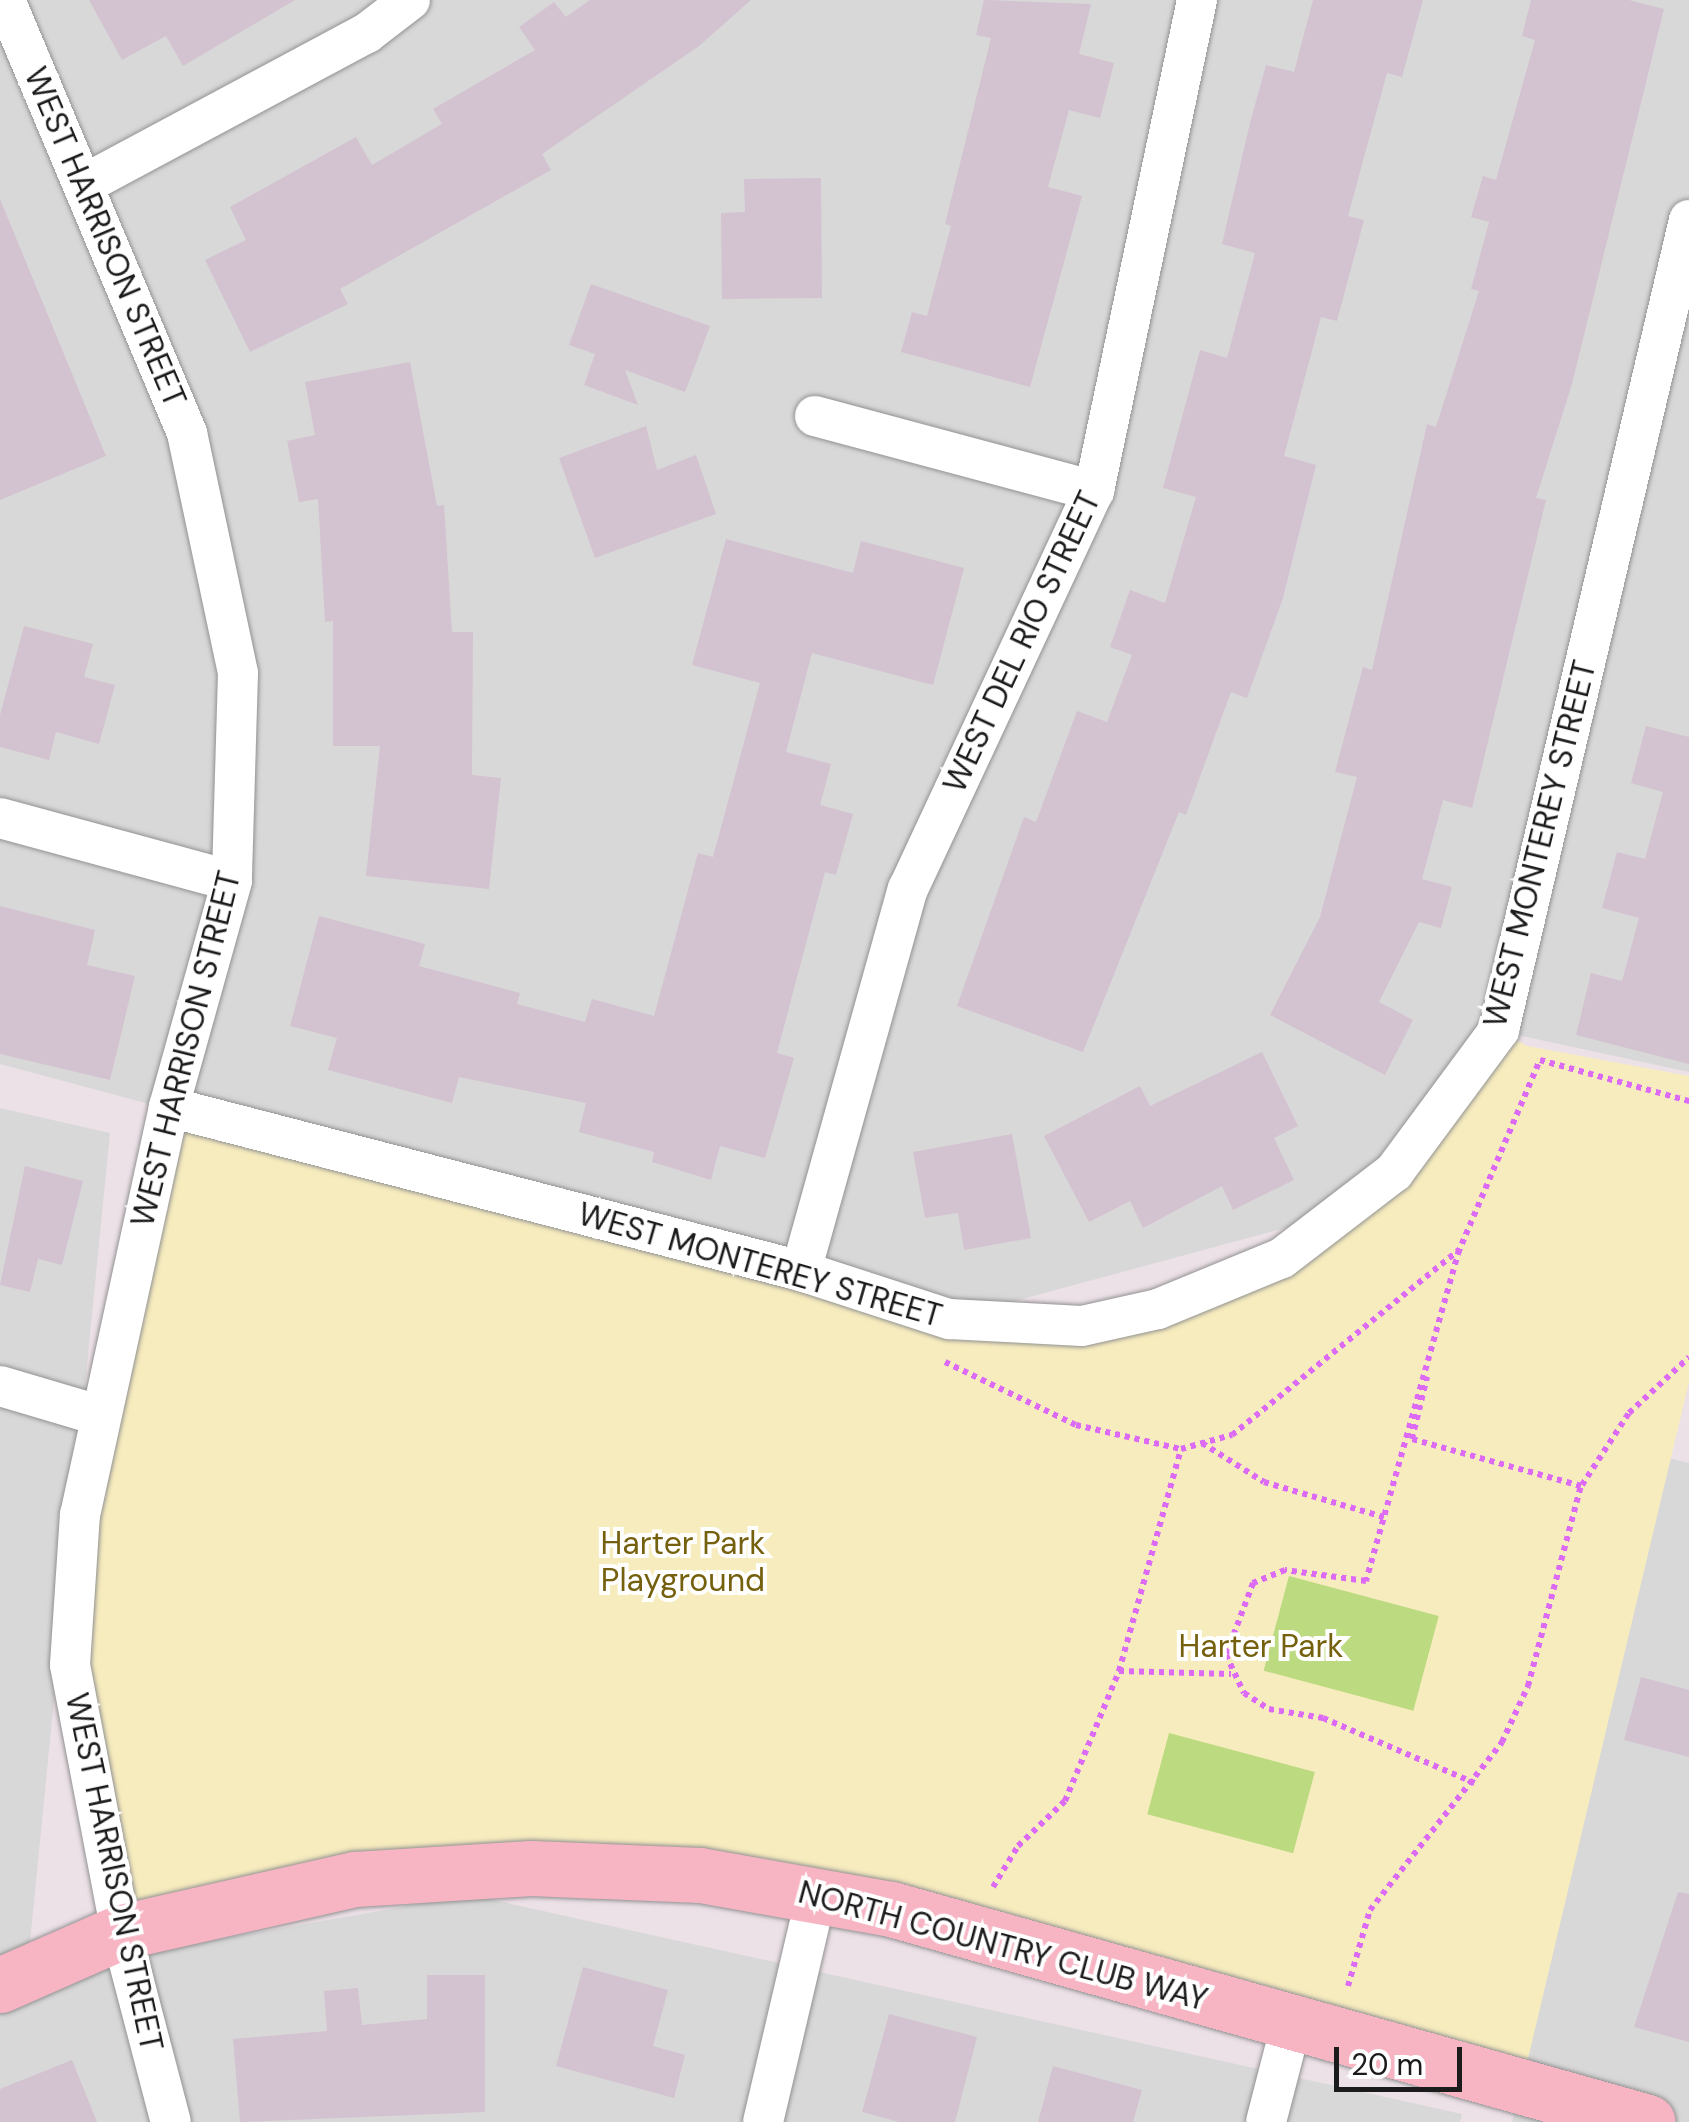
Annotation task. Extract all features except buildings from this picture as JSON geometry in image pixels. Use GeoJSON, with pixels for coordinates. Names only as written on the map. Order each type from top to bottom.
{"type":"FeatureCollection","features":[{"type":"Feature","properties":{"kind":"street","name":"WEST HARRISON STREET"},"geometry":{"type":"LineString","coordinates":[[5,0],[187,432],[238,673],[232,880],[169,1107],[80,1514],[70,1665],[120,1932],[171,2122]]}},
{"type":"Feature","properties":{"kind":"street"},"geometry":{"type":"LineString","coordinates":[[85,184],[367,33],[410,0]]}},
{"type":"Feature","properties":{"kind":"street","name":"WEST DEL RIO STREET"},"geometry":{"type":"LineString","coordinates":[[801,1271],[908,889],[1094,491],[1197,0]]}},
{"type":"Feature","properties":{"kind":"street","name":"WEST MONTEREY STREET"},"geometry":{"type":"LineString","coordinates":[[169,1107],[801,1271],[949,1320],[1082,1326],[1158,1309],[1282,1258],[1394,1172],[1499,1030],[1689,220]]}},
{"type":"Feature","properties":{"kind":"street"},"geometry":{"type":"LineString","coordinates":[[815,416],[1094,491]]}},
{"type":"Feature","properties":{"kind":"street"},"geometry":{"type":"LineString","coordinates":[[0,818],[232,880]]}},
{"type":"Feature","properties":{"kind":"street"},"geometry":{"type":"LineString","coordinates":[[0,1386],[101,1416]]}},
{"type":"Feature","properties":{"kind":"street","name":"NORTH COUNTRY CLUB WAY"},"geometry":{"type":"LineString","coordinates":[[0,1985],[120,1932],[355,1879],[492,1870],[700,1875],[816,1892],[1648,2122]]}},
{"type":"Feature","properties":{"kind":"street"},"geometry":{"type":"LineString","coordinates":[[763,2122],[816,1892]]}},
{"type":"Feature","properties":{"kind":"street"},"geometry":{"type":"LineString","coordinates":[[1266,2122],[1292,2024]]}},
{"type":"Feature","properties":{"kind":"path"},"geometry":{"type":"LineString","coordinates":[[1475,1783],[1323,1718],[1268,1709],[1231,1674],[1226,1655],[1232,1629],[1253,1583],[1285,1570],[1366,1581],[1459,1250],[1540,1060],[1689,1101]]}},
{"type":"Feature","properties":{"kind":"path"},"geometry":{"type":"LineString","coordinates":[[942,1360],[1076,1426],[1181,1448],[1232,1435],[1290,1394],[1459,1250]]}},
{"type":"Feature","properties":{"kind":"path"},"geometry":{"type":"LineString","coordinates":[[1459,1250],[1412,1438],[1581,1486]]}},
{"type":"Feature","properties":{"kind":"path"},"geometry":{"type":"LineString","coordinates":[[1347,1988],[1370,1910],[1475,1783],[1528,1686],[1581,1486],[1628,1413],[1689,1358]]}},
{"type":"Feature","properties":{"kind":"path"},"geometry":{"type":"LineString","coordinates":[[1202,1443],[1264,1482],[1384,1517]]}},
{"type":"Feature","properties":{"kind":"path"},"geometry":{"type":"LineString","coordinates":[[992,1889],[1018,1846],[1065,1800],[1119,1671],[1181,1448]]}},
{"type":"Feature","properties":{"kind":"path"},"geometry":{"type":"LineString","coordinates":[[1119,1671],[1231,1674]]}},
{"type":"Feature","properties":{"kind":"shaded area"},"geometry":{"type":"Polygon","coordinates":[[[0,0],[1689,0],[1689,1072],[1499,1031],[1340,1213],[949,1319],[0,1064],[0,0]]]}},
{"type":"Feature","properties":{"kind":"shaded area"},"geometry":{"type":"Polygon","coordinates":[[[0,1108],[110,1133],[27,1973],[471,1895],[1462,2114],[1460,2122],[0,2122],[0,1108]]]}},
{"type":"Feature","properties":{"kind":"shaded area"},"geometry":{"type":"Polygon","coordinates":[[[1669,1458],[1689,1463],[1689,2122],[1512,2122],[1669,1458]]]}},
{"type":"Feature","properties":{"kind":"green space","name":"Harter Park"},"geometry":{"type":"Polygon","coordinates":[[[1499,1030],[1527,1046],[1689,1076],[1689,1382],[1521,2088],[891,1909],[531,1868],[121,1932],[70,1665],[169,1107],[949,1319],[1158,1309],[1394,1172],[1499,1030]]]}},
{"type":"Feature","properties":{"kind":"green space"},"geometry":{"type":"Polygon","coordinates":[[[1289,1576],[1439,1616],[1413,1711],[1264,1671],[1289,1576]]]}},
{"type":"Feature","properties":{"kind":"green space"},"geometry":{"type":"Polygon","coordinates":[[[1169,1733],[1315,1772],[1293,1853],[1147,1814],[1169,1733]]]}},
{"type":"Feature","properties":{"kind":"park label","name":"Harter Park Playground"},"geometry":{"type":"Point","coordinates":[683,1562]}}]}
